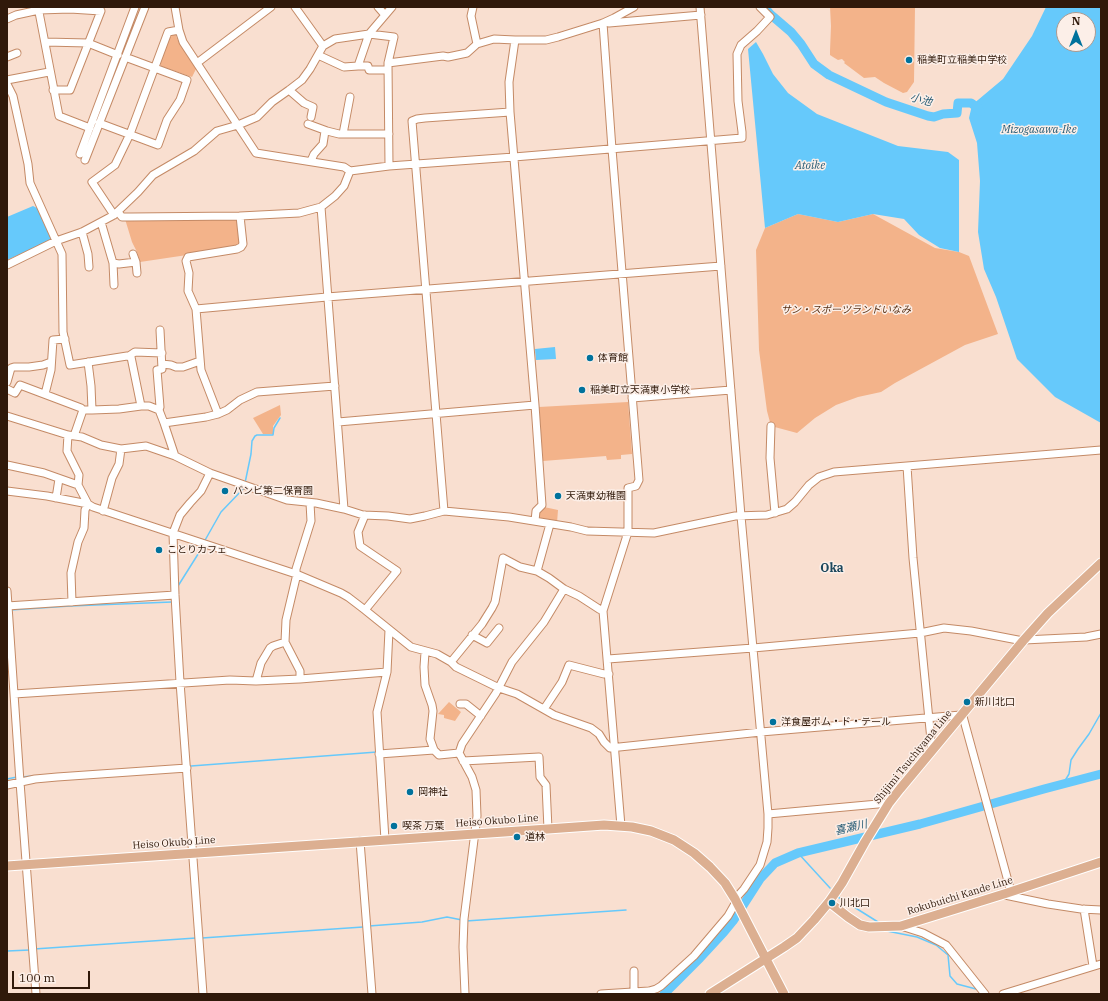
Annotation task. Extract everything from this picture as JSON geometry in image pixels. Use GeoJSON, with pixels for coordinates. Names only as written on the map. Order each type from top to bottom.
{"type":"FeatureCollection","features":[{"type":"Feature","properties":{"kind":"main road","name":"Shijimi Tsuchiyama Line"},"geometry":{"type":"LineString","coordinates":[[710,994],[797,938],[814,920],[842,883],[871,832],[889,803],[900,789],[1024,640],[1048,613],[1101,562]]}},
{"type":"Feature","properties":{"kind":"main road","name":"Heiso Okubo Line"},"geometry":{"type":"LineString","coordinates":[[7,866],[604,825],[632,827],[651,831],[674,840],[694,853],[715,872],[725,883],[736,901],[784,994]]}},
{"type":"Feature","properties":{"kind":"main road","name":"Rokubuichi Kande Line"},"geometry":{"type":"LineString","coordinates":[[829,902],[860,925],[875,927],[901,926],[1087,868],[1101,862]]}},
{"type":"Feature","properties":{"kind":"street"},"geometry":{"type":"LineString","coordinates":[[136,7],[122,56],[99,123],[82,157],[90,128],[122,56],[144,7]]}},
{"type":"Feature","properties":{"kind":"street"},"geometry":{"type":"LineString","coordinates":[[175,7],[178,30],[183,42],[256,153],[344,167],[350,171],[389,166],[742,138],[738,101],[737,54],[741,45],[770,17],[760,7]]}},
{"type":"Feature","properties":{"kind":"street"},"geometry":{"type":"LineString","coordinates":[[197,63],[271,7]]}},
{"type":"Feature","properties":{"kind":"street"},"geometry":{"type":"LineString","coordinates":[[295,7],[323,46]]}},
{"type":"Feature","properties":{"kind":"street"},"geometry":{"type":"LineString","coordinates":[[378,7],[385,15]]}},
{"type":"Feature","properties":{"kind":"street"},"geometry":{"type":"LineString","coordinates":[[358,66],[370,34],[392,7]]}},
{"type":"Feature","properties":{"kind":"street"},"geometry":{"type":"LineString","coordinates":[[473,7],[471,16],[477,44]]}},
{"type":"Feature","properties":{"kind":"street"},"geometry":{"type":"LineString","coordinates":[[318,55],[344,66],[368,66],[370,70],[467,53],[477,44],[494,39],[546,40],[603,23],[634,7]]}},
{"type":"Feature","properties":{"kind":"street"},"geometry":{"type":"LineString","coordinates":[[601,994],[649,991],[656,989],[694,956],[728,916],[760,865],[767,842],[768,814],[741,516],[700,7]]}},
{"type":"Feature","properties":{"kind":"street"},"geometry":{"type":"LineString","coordinates":[[38,9],[58,116],[90,128]]}},
{"type":"Feature","properties":{"kind":"street"},"geometry":{"type":"LineString","coordinates":[[7,19],[38,9],[101,11],[70,90],[53,90]]}},
{"type":"Feature","properties":{"kind":"street"},"geometry":{"type":"LineString","coordinates":[[603,23],[701,16]]}},
{"type":"Feature","properties":{"kind":"street"},"geometry":{"type":"LineString","coordinates":[[603,23],[639,480],[636,486],[628,488],[628,532],[603,611],[621,826]]}},
{"type":"Feature","properties":{"kind":"street"},"geometry":{"type":"LineString","coordinates":[[178,30],[168,32],[130,134],[115,165],[92,182],[116,214],[122,217],[131,217],[240,216],[299,213],[320,207],[340,192],[350,171]]}},
{"type":"Feature","properties":{"kind":"street"},"geometry":{"type":"LineString","coordinates":[[7,265],[56,241],[82,232],[116,214],[153,175],[166,166],[194,151],[218,131],[238,126],[257,117],[272,102],[302,80],[323,46],[335,39],[370,34],[394,38],[388,67],[389,166]]}},
{"type":"Feature","properties":{"kind":"street"},"geometry":{"type":"LineString","coordinates":[[515,40],[509,82],[510,112],[542,505],[536,511],[535,521]]}},
{"type":"Feature","properties":{"kind":"street"},"geometry":{"type":"LineString","coordinates":[[45,42],[88,43],[187,80],[180,100],[166,120],[158,145],[99,123]]}},
{"type":"Feature","properties":{"kind":"street"},"geometry":{"type":"LineString","coordinates":[[7,57],[17,53]]}},
{"type":"Feature","properties":{"kind":"street"},"geometry":{"type":"LineString","coordinates":[[7,80],[50,72]]}},
{"type":"Feature","properties":{"kind":"street"},"geometry":{"type":"LineString","coordinates":[[7,84],[28,164],[30,183],[62,254],[63,322],[70,365],[129,356],[135,352],[162,353]]}},
{"type":"Feature","properties":{"kind":"street"},"geometry":{"type":"LineString","coordinates":[[289,90],[304,103],[313,107],[311,116]]}},
{"type":"Feature","properties":{"kind":"street"},"geometry":{"type":"LineString","coordinates":[[343,134],[350,97]]}},
{"type":"Feature","properties":{"kind":"street"},"geometry":{"type":"LineString","coordinates":[[444,511],[412,121],[425,118],[510,112]]}},
{"type":"Feature","properties":{"kind":"street"},"geometry":{"type":"LineString","coordinates":[[308,124],[325,131],[343,134],[388,134]]}},
{"type":"Feature","properties":{"kind":"street"},"geometry":{"type":"LineString","coordinates":[[311,161],[322,144],[325,131]]}},
{"type":"Feature","properties":{"kind":"street"},"geometry":{"type":"LineString","coordinates":[[320,207],[344,509]]}},
{"type":"Feature","properties":{"kind":"street"},"geometry":{"type":"LineString","coordinates":[[218,414],[201,370],[196,309],[188,291],[186,261],[188,257],[237,249],[241,247],[243,244],[240,216]]}},
{"type":"Feature","properties":{"kind":"street"},"geometry":{"type":"LineString","coordinates":[[101,222],[113,263],[114,285]]}},
{"type":"Feature","properties":{"kind":"street"},"geometry":{"type":"LineString","coordinates":[[82,232],[88,254],[89,267]]}},
{"type":"Feature","properties":{"kind":"street"},"geometry":{"type":"LineString","coordinates":[[133,254],[136,262],[137,273]]}},
{"type":"Feature","properties":{"kind":"street"},"geometry":{"type":"LineString","coordinates":[[113,263],[119,264],[136,262]]}},
{"type":"Feature","properties":{"kind":"street"},"geometry":{"type":"LineString","coordinates":[[196,309],[327,297],[721,266]]}},
{"type":"Feature","properties":{"kind":"street"},"geometry":{"type":"LineString","coordinates":[[160,330],[162,369],[157,370],[159,410],[176,456]]}},
{"type":"Feature","properties":{"kind":"street"},"geometry":{"type":"LineString","coordinates":[[45,394],[51,370],[53,340],[65,338]]}},
{"type":"Feature","properties":{"kind":"street"},"geometry":{"type":"LineString","coordinates":[[129,356],[131,357],[141,406]]}},
{"type":"Feature","properties":{"kind":"street"},"geometry":{"type":"LineString","coordinates":[[162,364],[183,367],[200,361]]}},
{"type":"Feature","properties":{"kind":"street"},"geometry":{"type":"LineString","coordinates":[[7,382],[11,368],[43,365],[51,362]]}},
{"type":"Feature","properties":{"kind":"street"},"geometry":{"type":"LineString","coordinates":[[88,362],[92,410]]}},
{"type":"Feature","properties":{"kind":"street"},"geometry":{"type":"LineString","coordinates":[[7,389],[15,393],[20,385],[83,410],[149,406],[159,410]]}},
{"type":"Feature","properties":{"kind":"street"},"geometry":{"type":"LineString","coordinates":[[164,423],[218,414],[227,410],[240,400],[257,392],[335,386]]}},
{"type":"Feature","properties":{"kind":"street"},"geometry":{"type":"LineString","coordinates":[[632,398],[731,390]]}},
{"type":"Feature","properties":{"kind":"street"},"geometry":{"type":"LineString","coordinates":[[338,422],[535,405]]}},
{"type":"Feature","properties":{"kind":"street"},"geometry":{"type":"LineString","coordinates":[[83,410],[71,435],[68,451],[79,475],[78,485],[88,504]]}},
{"type":"Feature","properties":{"kind":"street"},"geometry":{"type":"LineString","coordinates":[[7,416],[82,437],[101,445],[121,450],[146,446],[176,456],[210,473],[287,500],[344,509],[365,515],[410,519],[444,511],[509,517],[587,531],[654,533],[709,520],[741,516],[767,515],[774,512],[787,510],[809,485],[819,477],[834,472],[1101,450]]}},
{"type":"Feature","properties":{"kind":"street"},"geometry":{"type":"LineString","coordinates":[[207,417],[210,425]]}},
{"type":"Feature","properties":{"kind":"street"},"geometry":{"type":"LineString","coordinates":[[771,426],[770,458],[774,512]]}},
{"type":"Feature","properties":{"kind":"street"},"geometry":{"type":"LineString","coordinates":[[103,511],[112,478],[119,464],[121,450]]}},
{"type":"Feature","properties":{"kind":"street"},"geometry":{"type":"LineString","coordinates":[[7,465],[44,473],[78,485]]}},
{"type":"Feature","properties":{"kind":"street"},"geometry":{"type":"LineString","coordinates":[[907,466],[913,558],[932,750]]}},
{"type":"Feature","properties":{"kind":"street"},"geometry":{"type":"LineString","coordinates":[[204,994],[180,682],[173,533],[180,515],[201,491],[210,473]]}},
{"type":"Feature","properties":{"kind":"street"},"geometry":{"type":"LineString","coordinates":[[56,498],[59,479]]}},
{"type":"Feature","properties":{"kind":"street"},"geometry":{"type":"LineString","coordinates":[[7,491],[88,504],[103,511],[296,574],[348,597],[411,647],[437,654],[451,662],[456,667],[499,688],[516,694],[554,715],[591,728],[599,734],[610,748],[761,732],[962,714],[986,799],[1007,893],[1048,904],[1084,910],[1101,910]]}},
{"type":"Feature","properties":{"kind":"street"},"geometry":{"type":"LineString","coordinates":[[300,679],[300,671],[284,642],[286,620],[296,578],[296,570],[311,521],[310,503]]}},
{"type":"Feature","properties":{"kind":"street"},"geometry":{"type":"LineString","coordinates":[[72,602],[72,573],[78,542],[84,528],[85,510],[88,504]]}},
{"type":"Feature","properties":{"kind":"street"},"geometry":{"type":"LineString","coordinates":[[365,515],[358,532],[360,546],[397,571],[365,610]]}},
{"type":"Feature","properties":{"kind":"street"},"geometry":{"type":"LineString","coordinates":[[537,571],[550,524]]}},
{"type":"Feature","properties":{"kind":"street"},"geometry":{"type":"LineString","coordinates":[[451,662],[482,624],[495,602],[503,558],[520,567],[537,571],[564,589],[579,596],[599,610],[603,611]]}},
{"type":"Feature","properties":{"kind":"street"},"geometry":{"type":"LineString","coordinates":[[465,994],[462,947],[477,816],[476,790],[472,777],[459,753],[462,744],[496,693],[512,662],[544,622],[564,589]]}},
{"type":"Feature","properties":{"kind":"street"},"geometry":{"type":"LineString","coordinates":[[7,591],[12,697],[36,994]]}},
{"type":"Feature","properties":{"kind":"street"},"geometry":{"type":"LineString","coordinates":[[8,606],[175,595]]}},
{"type":"Feature","properties":{"kind":"street"},"geometry":{"type":"LineString","coordinates":[[472,635],[487,643],[499,628]]}},
{"type":"Feature","properties":{"kind":"street"},"geometry":{"type":"LineString","coordinates":[[608,659],[920,633],[944,628],[1024,640],[1086,637],[1101,634]]}},
{"type":"Feature","properties":{"kind":"street"},"geometry":{"type":"LineString","coordinates":[[385,840],[377,712],[387,672],[389,630]]}},
{"type":"Feature","properties":{"kind":"street"},"geometry":{"type":"LineString","coordinates":[[256,681],[261,663],[270,648],[284,642]]}},
{"type":"Feature","properties":{"kind":"street"},"geometry":{"type":"LineString","coordinates":[[425,652],[425,680],[433,711],[430,739],[434,750],[440,755],[459,753]]}},
{"type":"Feature","properties":{"kind":"street"},"geometry":{"type":"LineString","coordinates":[[544,709],[562,682],[569,665],[609,674]]}},
{"type":"Feature","properties":{"kind":"street"},"geometry":{"type":"LineString","coordinates":[[12,697],[180,682],[300,679],[387,672]]}},
{"type":"Feature","properties":{"kind":"street"},"geometry":{"type":"LineString","coordinates":[[460,704],[466,704],[481,716]]}},
{"type":"Feature","properties":{"kind":"street"},"geometry":{"type":"LineString","coordinates":[[379,754],[434,750]]}},
{"type":"Feature","properties":{"kind":"street"},"geometry":{"type":"LineString","coordinates":[[464,762],[539,757],[540,777],[546,785],[548,829]]}},
{"type":"Feature","properties":{"kind":"street"},"geometry":{"type":"LineString","coordinates":[[7,785],[57,777],[187,768]]}},
{"type":"Feature","properties":{"kind":"street"},"geometry":{"type":"LineString","coordinates":[[768,814],[889,803]]}},
{"type":"Feature","properties":{"kind":"street"},"geometry":{"type":"LineString","coordinates":[[360,841],[372,994]]}},
{"type":"Feature","properties":{"kind":"street"},"geometry":{"type":"LineString","coordinates":[[1084,910],[1093,966]]}},
{"type":"Feature","properties":{"kind":"street"},"geometry":{"type":"LineString","coordinates":[[901,926],[923,933],[946,945],[985,994]]}},
{"type":"Feature","properties":{"kind":"street"},"geometry":{"type":"LineString","coordinates":[[1003,994],[1101,964]]}},
{"type":"Feature","properties":{"kind":"street"},"geometry":{"type":"LineString","coordinates":[[634,972],[634,992]]}},
{"type":"Feature","properties":{"kind":"green space"},"geometry":{"type":"Polygon","coordinates":[[[830,7],[915,7],[914,82],[907,92],[903,93],[875,77],[864,78],[844,63],[845,62],[842,59],[838,60],[830,55],[830,7]]]}},
{"type":"Feature","properties":{"kind":"green space"},"geometry":{"type":"Polygon","coordinates":[[[172,34],[175,34],[179,43],[197,67],[192,77],[161,66],[160,63],[172,34]]]}},
{"type":"Feature","properties":{"kind":"green space","name":"サン・スポーツランドいなみ"},"geometry":{"type":"Polygon","coordinates":[[[798,214],[838,222],[873,214],[935,248],[959,252],[969,256],[998,334],[965,345],[881,392],[858,397],[836,405],[815,418],[797,433],[771,426],[767,411],[759,350],[756,250],[765,228],[798,214]]]}},
{"type":"Feature","properties":{"kind":"green space"},"geometry":{"type":"Polygon","coordinates":[[[239,217],[241,243],[234,248],[140,262],[125,219],[239,217]]]}},
{"type":"Feature","properties":{"kind":"green space"},"geometry":{"type":"Polygon","coordinates":[[[628,402],[632,454],[621,455],[621,459],[607,460],[606,456],[543,461],[539,407],[628,402]]]}},
{"type":"Feature","properties":{"kind":"green space"},"geometry":{"type":"Polygon","coordinates":[[[280,405],[281,415],[273,426],[273,434],[263,434],[253,418],[280,405]]]}},
{"type":"Feature","properties":{"kind":"green space"},"geometry":{"type":"Polygon","coordinates":[[[544,507],[558,510],[557,523],[537,520],[537,515],[544,507]]]}},
{"type":"Feature","properties":{"kind":"green space"},"geometry":{"type":"Polygon","coordinates":[[[449,702],[461,712],[455,721],[444,718],[444,715],[438,714],[449,702]]]}},
{"type":"Feature","properties":{"kind":"water","name":"Mizogasawa-Ike"},"geometry":{"type":"Polygon","coordinates":[[[1046,7],[1101,7],[1101,423],[1055,397],[1017,359],[996,297],[984,269],[978,232],[980,181],[977,143],[969,118],[972,105],[1003,79],[1032,36],[1046,7]]]}},
{"type":"Feature","properties":{"kind":"water","name":"Atoike"},"geometry":{"type":"Polygon","coordinates":[[[756,42],[773,74],[788,93],[817,114],[898,146],[948,152],[959,160],[959,252],[940,248],[919,235],[904,219],[873,214],[838,222],[798,214],[765,228],[748,49],[756,42]]]}},
{"type":"Feature","properties":{"kind":"water"},"geometry":{"type":"Polygon","coordinates":[[[33,206],[39,209],[52,240],[7,260],[7,217],[33,206]]]}},
{"type":"Feature","properties":{"kind":"water"},"geometry":{"type":"Polygon","coordinates":[[[555,347],[556,359],[536,360],[535,349],[555,347]]]}},
{"type":"Feature","properties":{"kind":"waterway","name":"小池"},"geometry":{"type":"LineString","coordinates":[[765,8],[791,32],[814,64],[829,75],[886,102],[928,116],[934,117],[943,114],[957,113],[958,103],[971,103],[980,111]]}},
{"type":"Feature","properties":{"kind":"waterway"},"geometry":{"type":"LineString","coordinates":[[245,483],[252,441],[257,435],[273,435],[274,428],[280,418]]}},
{"type":"Feature","properties":{"kind":"waterway"},"geometry":{"type":"LineString","coordinates":[[204,542],[221,512],[244,488]]}},
{"type":"Feature","properties":{"kind":"waterway"},"geometry":{"type":"LineString","coordinates":[[178,591],[178,586],[200,551],[202,545]]}},
{"type":"Feature","properties":{"kind":"waterway"},"geometry":{"type":"LineString","coordinates":[[10,610],[172,602]]}},
{"type":"Feature","properties":{"kind":"waterway"},"geometry":{"type":"LineString","coordinates":[[1063,784],[1069,774],[1071,760],[1101,713]]}},
{"type":"Feature","properties":{"kind":"waterway"},"geometry":{"type":"LineString","coordinates":[[191,766],[377,752]]}},
{"type":"Feature","properties":{"kind":"waterway","name":"喜瀬川"},"geometry":{"type":"LineString","coordinates":[[664,994],[724,932],[733,921],[760,879],[775,863],[798,853],[920,824],[1101,774]]}},
{"type":"Feature","properties":{"kind":"waterway"},"geometry":{"type":"LineString","coordinates":[[22,777],[33,776]]}},
{"type":"Feature","properties":{"kind":"waterway"},"geometry":{"type":"LineString","coordinates":[[7,779],[17,777]]}},
{"type":"Feature","properties":{"kind":"waterway"},"geometry":{"type":"LineString","coordinates":[[798,853],[830,888]]}},
{"type":"Feature","properties":{"kind":"waterway"},"geometry":{"type":"LineString","coordinates":[[838,897],[878,922]]}},
{"type":"Feature","properties":{"kind":"waterway"},"geometry":{"type":"LineString","coordinates":[[466,921],[626,910]]}},
{"type":"Feature","properties":{"kind":"waterway"},"geometry":{"type":"LineString","coordinates":[[369,926],[422,922],[447,917],[462,920]]}},
{"type":"Feature","properties":{"kind":"waterway"},"geometry":{"type":"LineString","coordinates":[[202,938],[363,927]]}},
{"type":"Feature","properties":{"kind":"waterway"},"geometry":{"type":"LineString","coordinates":[[887,931],[917,937],[936,945],[948,955],[950,976],[957,984],[979,991]]}},
{"type":"Feature","properties":{"kind":"waterway"},"geometry":{"type":"LineString","coordinates":[[34,949],[196,938]]}},
{"type":"Feature","properties":{"kind":"waterway"},"geometry":{"type":"LineString","coordinates":[[7,951],[30,950]]}},
{"type":"Feature","properties":{"kind":"place","name":"稲美町立稲美中学校"},"geometry":{"type":"Point","coordinates":[909,60]}},
{"type":"Feature","properties":{"kind":"place","name":"体育館"},"geometry":{"type":"Point","coordinates":[590,358]}},
{"type":"Feature","properties":{"kind":"place","name":"稲美町立天満東小学校"},"geometry":{"type":"Point","coordinates":[582,390]}},
{"type":"Feature","properties":{"kind":"place","name":"バンビ第二保育園"},"geometry":{"type":"Point","coordinates":[225,491]}},
{"type":"Feature","properties":{"kind":"place","name":"天満東幼稚園"},"geometry":{"type":"Point","coordinates":[558,496]}},
{"type":"Feature","properties":{"kind":"place","name":"ことりカフェ"},"geometry":{"type":"Point","coordinates":[159,550]}},
{"type":"Feature","properties":{"kind":"place","name":"新川北口"},"geometry":{"type":"Point","coordinates":[967,702]}},
{"type":"Feature","properties":{"kind":"place","name":"洋食屋ポム・ド・テール"},"geometry":{"type":"Point","coordinates":[773,722]}},
{"type":"Feature","properties":{"kind":"place","name":"岡神社"},"geometry":{"type":"Point","coordinates":[410,792]}},
{"type":"Feature","properties":{"kind":"place","name":"喫茶 万葉"},"geometry":{"type":"Point","coordinates":[394,826]}},
{"type":"Feature","properties":{"kind":"place","name":"道林"},"geometry":{"type":"Point","coordinates":[517,837]}},
{"type":"Feature","properties":{"kind":"place","name":"川北口"},"geometry":{"type":"Point","coordinates":[832,903]}},
{"type":"Feature","properties":{"kind":"district","name":"Oka"},"geometry":{"type":"Point","coordinates":[832,569]}}]}
